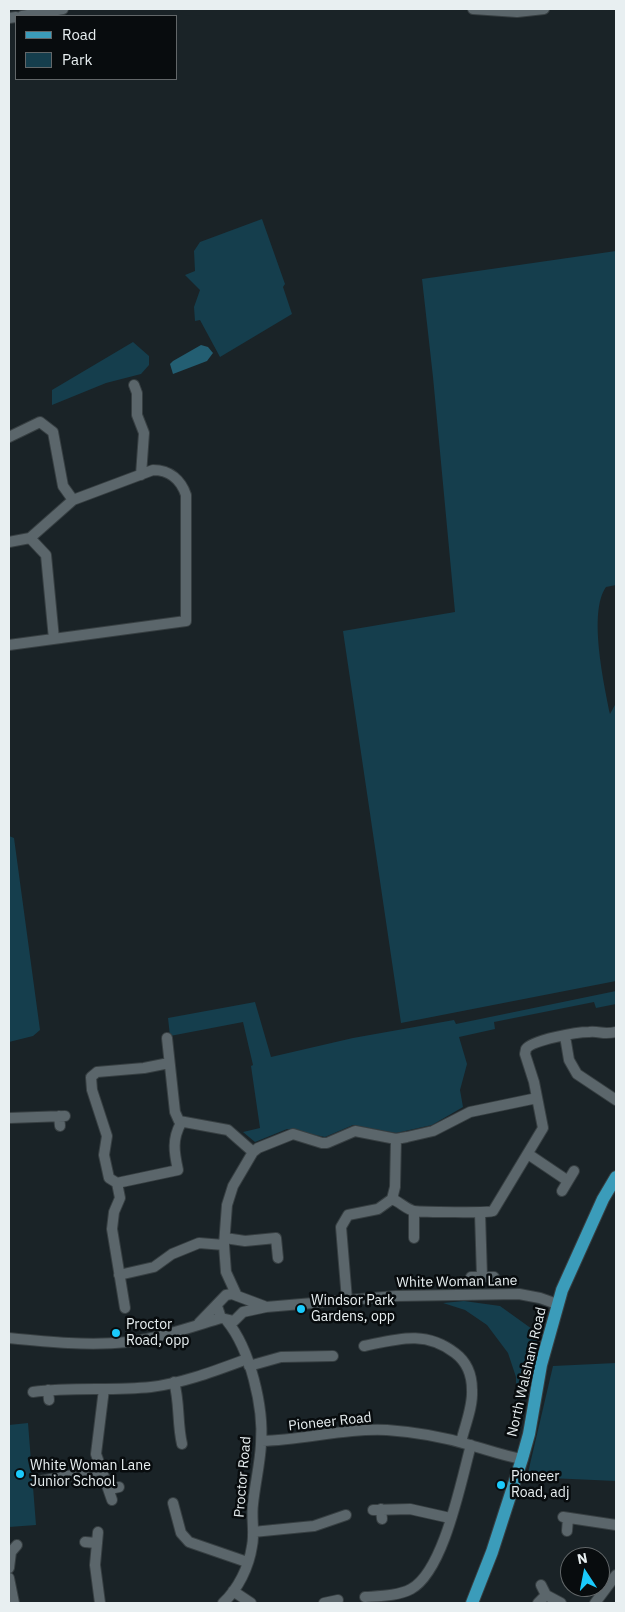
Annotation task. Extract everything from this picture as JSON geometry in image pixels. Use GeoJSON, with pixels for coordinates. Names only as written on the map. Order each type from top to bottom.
{"type":"FeatureCollection","features":[{"type":"Feature","properties":{"kind":"main road","name":"North Walsham Road"},"geometry":{"type":"LineString","coordinates":[[472,1603],[492,1552],[522,1459],[529,1434],[541,1365],[557,1304],[593,1221],[616,1177]]}},
{"type":"Feature","properties":{"kind":"main road","name":"North Walsham Road"},"geometry":{"type":"LineString","coordinates":[[465,1603],[492,1552]]}},
{"type":"Feature","properties":{"kind":"street"},"geometry":{"type":"LineString","coordinates":[[28,15],[63,9]]}},
{"type":"Feature","properties":{"kind":"street"},"geometry":{"type":"LineString","coordinates":[[473,9],[517,12],[544,9]]}},
{"type":"Feature","properties":{"kind":"street"},"geometry":{"type":"LineString","coordinates":[[138,390],[137,415],[144,432],[142,475]]}},
{"type":"Feature","properties":{"kind":"street"},"geometry":{"type":"LineString","coordinates":[[9,437],[40,422],[53,432],[62,486],[73,500]]}},
{"type":"Feature","properties":{"kind":"street"},"geometry":{"type":"LineString","coordinates":[[9,542],[30,538],[73,500],[153,470],[164,470],[182,483],[186,496],[186,621],[9,645]]}},
{"type":"Feature","properties":{"kind":"street"},"geometry":{"type":"LineString","coordinates":[[30,538],[46,555],[54,639]]}},
{"type":"Feature","properties":{"kind":"street"},"geometry":{"type":"LineString","coordinates":[[392,1199],[414,1211],[480,1213],[494,1211],[500,1196],[543,1128],[529,1071],[526,1048],[534,1042],[589,1032],[610,1035]]}},
{"type":"Feature","properties":{"kind":"street"},"geometry":{"type":"LineString","coordinates":[[564,1036],[569,1060],[577,1074],[616,1100]]}},
{"type":"Feature","properties":{"kind":"street"},"geometry":{"type":"LineString","coordinates":[[167,1038],[175,1112],[181,1123]]}},
{"type":"Feature","properties":{"kind":"street"},"geometry":{"type":"LineString","coordinates":[[125,1308],[112,1229],[114,1212],[120,1198],[117,1183],[107,1174],[104,1155],[107,1136],[92,1090],[91,1077],[98,1072],[144,1068],[169,1063]]}},
{"type":"Feature","properties":{"kind":"street"},"geometry":{"type":"LineString","coordinates":[[224,1320],[219,1301],[226,1272],[224,1242],[228,1196],[253,1152],[258,1148],[293,1134],[327,1143],[355,1131],[396,1139],[433,1131],[470,1112],[537,1098]]}},
{"type":"Feature","properties":{"kind":"street"},"geometry":{"type":"LineString","coordinates":[[9,1118],[62,1120]]}},
{"type":"Feature","properties":{"kind":"street"},"geometry":{"type":"LineString","coordinates":[[181,1123],[228,1130],[253,1152]]}},
{"type":"Feature","properties":{"kind":"street"},"geometry":{"type":"LineString","coordinates":[[117,1183],[178,1170],[174,1148],[175,1136],[181,1123]]}},
{"type":"Feature","properties":{"kind":"street"},"geometry":{"type":"LineString","coordinates":[[347,1300],[341,1219],[348,1214],[378,1209],[392,1199],[395,1187],[396,1139]]}},
{"type":"Feature","properties":{"kind":"street"},"geometry":{"type":"LineString","coordinates":[[528,1154],[568,1181]]}},
{"type":"Feature","properties":{"kind":"street"},"geometry":{"type":"LineString","coordinates":[[562,1191],[574,1171]]}},
{"type":"Feature","properties":{"kind":"street"},"geometry":{"type":"LineString","coordinates":[[414,1211],[414,1238]]}},
{"type":"Feature","properties":{"kind":"street"},"geometry":{"type":"LineString","coordinates":[[480,1213],[482,1277]]}},
{"type":"Feature","properties":{"kind":"street"},"geometry":{"type":"LineString","coordinates":[[119,1275],[154,1267],[172,1254],[198,1243],[245,1240],[276,1233],[278,1258]]}},
{"type":"Feature","properties":{"kind":"street"},"geometry":{"type":"LineString","coordinates":[[226,1272],[244,1306],[241,1315]]}},
{"type":"Feature","properties":{"kind":"street"},"geometry":{"type":"LineString","coordinates":[[471,1277],[494,1277]]}},
{"type":"Feature","properties":{"kind":"street","name":"White Woman Lane"},"geometry":{"type":"LineString","coordinates":[[196,1325],[219,1301],[232,1294],[266,1307]]}},
{"type":"Feature","properties":{"kind":"street","name":"White Woman Lane"},"geometry":{"type":"LineString","coordinates":[[9,1338],[90,1343],[127,1342],[169,1334],[196,1325],[224,1320],[234,1321],[241,1315],[266,1307],[347,1300],[505,1294],[535,1297],[557,1304]]}},
{"type":"Feature","properties":{"kind":"street","name":"Proctor Road"},"geometry":{"type":"LineString","coordinates":[[241,1315],[246,1358]]}},
{"type":"Feature","properties":{"kind":"street","name":"Proctor Road"},"geometry":{"type":"LineString","coordinates":[[223,1603],[241,1580],[252,1547],[252,1508],[262,1441],[257,1398],[246,1358],[235,1331],[224,1320]]}},
{"type":"Feature","properties":{"kind":"street"},"geometry":{"type":"LineString","coordinates":[[366,1597],[377,1600],[411,1588],[422,1580],[430,1570],[438,1554],[450,1518],[466,1444],[473,1388],[469,1370],[463,1360],[447,1347],[431,1339],[399,1339],[369,1342]]}},
{"type":"Feature","properties":{"kind":"street"},"geometry":{"type":"LineString","coordinates":[[33,1392],[48,1395],[104,1388],[153,1386],[174,1382],[246,1358],[326,1353]]}},
{"type":"Feature","properties":{"kind":"street"},"geometry":{"type":"LineString","coordinates":[[174,1382],[178,1397],[178,1428],[182,1444]]}},
{"type":"Feature","properties":{"kind":"street"},"geometry":{"type":"LineString","coordinates":[[104,1388],[96,1442],[100,1470],[114,1492]]}},
{"type":"Feature","properties":{"kind":"street","name":"Pioneer Road"},"geometry":{"type":"LineString","coordinates":[[262,1441],[293,1440],[348,1432],[386,1430],[466,1444],[522,1459]]}},
{"type":"Feature","properties":{"kind":"street"},"geometry":{"type":"LineString","coordinates":[[41,1481],[52,1474],[100,1470]]}},
{"type":"Feature","properties":{"kind":"street"},"geometry":{"type":"LineString","coordinates":[[173,1503],[180,1513],[181,1541],[247,1562]]}},
{"type":"Feature","properties":{"kind":"street"},"geometry":{"type":"LineString","coordinates":[[379,1512],[410,1509],[450,1518]]}},
{"type":"Feature","properties":{"kind":"street"},"geometry":{"type":"LineString","coordinates":[[566,1531],[565,1517],[616,1525]]}},
{"type":"Feature","properties":{"kind":"street","name":"Proctor Road"},"geometry":{"type":"LineString","coordinates":[[253,1532],[295,1529],[341,1520]]}},
{"type":"Feature","properties":{"kind":"street"},"geometry":{"type":"LineString","coordinates":[[85,1542],[97,1537],[95,1565],[100,1603]]}},
{"type":"Feature","properties":{"kind":"street"},"geometry":{"type":"LineString","coordinates":[[9,1568],[16,1550]]}},
{"type":"Feature","properties":{"kind":"street"},"geometry":{"type":"LineString","coordinates":[[595,1603],[616,1575]]}},
{"type":"Feature","properties":{"kind":"street"},"geometry":{"type":"LineString","coordinates":[[9,1578],[14,1603]]}},
{"type":"Feature","properties":{"kind":"street"},"geometry":{"type":"LineString","coordinates":[[541,1585],[546,1595],[561,1603]]}},
{"type":"Feature","properties":{"kind":"street"},"geometry":{"type":"LineString","coordinates":[[233,1591],[250,1603]]}},
{"type":"Feature","properties":{"kind":"street"},"geometry":{"type":"LineString","coordinates":[[538,1603],[546,1595]]}},
{"type":"Feature","properties":{"kind":"street"},"geometry":{"type":"LineString","coordinates":[[326,1603],[338,1600]]}},
{"type":"Feature","properties":{"kind":"green space"},"geometry":{"type":"Polygon","coordinates":[[[262,219],[285,284],[283,287],[292,314],[220,357],[200,320],[195,321],[194,307],[200,290],[185,275],[195,271],[194,251],[200,242],[262,219]]]}},
{"type":"Feature","properties":{"kind":"green space"},"geometry":{"type":"Polygon","coordinates":[[[616,251],[616,585],[606,587],[601,598],[598,613],[598,630],[601,667],[610,714],[616,703],[616,981],[401,1023],[343,631],[455,612],[422,279],[616,251]]]}},
{"type":"Feature","properties":{"kind":"green space"},"geometry":{"type":"Polygon","coordinates":[[[133,342],[149,356],[149,365],[141,374],[106,383],[52,405],[52,390],[133,342]]]}},
{"type":"Feature","properties":{"kind":"green space"},"geometry":{"type":"Polygon","coordinates":[[[9,836],[14,838],[40,1030],[33,1036],[9,1042],[9,836]]]}},
{"type":"Feature","properties":{"kind":"green space"},"geometry":{"type":"Polygon","coordinates":[[[616,991],[616,1004],[596,1008],[594,1002],[494,1022],[495,1029],[459,1037],[467,1064],[460,1090],[463,1107],[432,1125],[396,1133],[353,1125],[325,1137],[287,1129],[255,1142],[243,1132],[260,1128],[251,1066],[253,1065],[243,1022],[170,1036],[168,1018],[255,1002],[271,1057],[353,1038],[454,1020],[456,1024],[616,991]]]}},
{"type":"Feature","properties":{"kind":"green space"},"geometry":{"type":"Polygon","coordinates":[[[464,1301],[500,1306],[539,1334],[525,1386],[516,1401],[516,1377],[508,1353],[487,1325],[465,1310],[443,1303],[464,1301]]]}},
{"type":"Feature","properties":{"kind":"green space"},"geometry":{"type":"Polygon","coordinates":[[[616,1363],[616,1481],[527,1477],[553,1366],[616,1363]]]}},
{"type":"Feature","properties":{"kind":"green space","name":"White Woman Lane Junior School"},"geometry":{"type":"Polygon","coordinates":[[[28,1423],[36,1525],[9,1527],[9,1425],[28,1423]]]}},
{"type":"Feature","properties":{"kind":"shaded area"},"geometry":{"type":"Polygon","coordinates":[[[201,345],[208,347],[213,353],[207,361],[173,374],[170,364],[201,345]]]}},
{"type":"Feature","properties":{"kind":"place","name":"Windsor Park Gardens, opp"},"geometry":{"type":"Point","coordinates":[301,1309]}},
{"type":"Feature","properties":{"kind":"place","name":"Proctor Road, opp"},"geometry":{"type":"Point","coordinates":[116,1333]}},
{"type":"Feature","properties":{"kind":"place","name":"White Woman Lane Junior School"},"geometry":{"type":"Point","coordinates":[20,1474]}},
{"type":"Feature","properties":{"kind":"place","name":"Pioneer Road, adj"},"geometry":{"type":"Point","coordinates":[501,1485]}}]}
